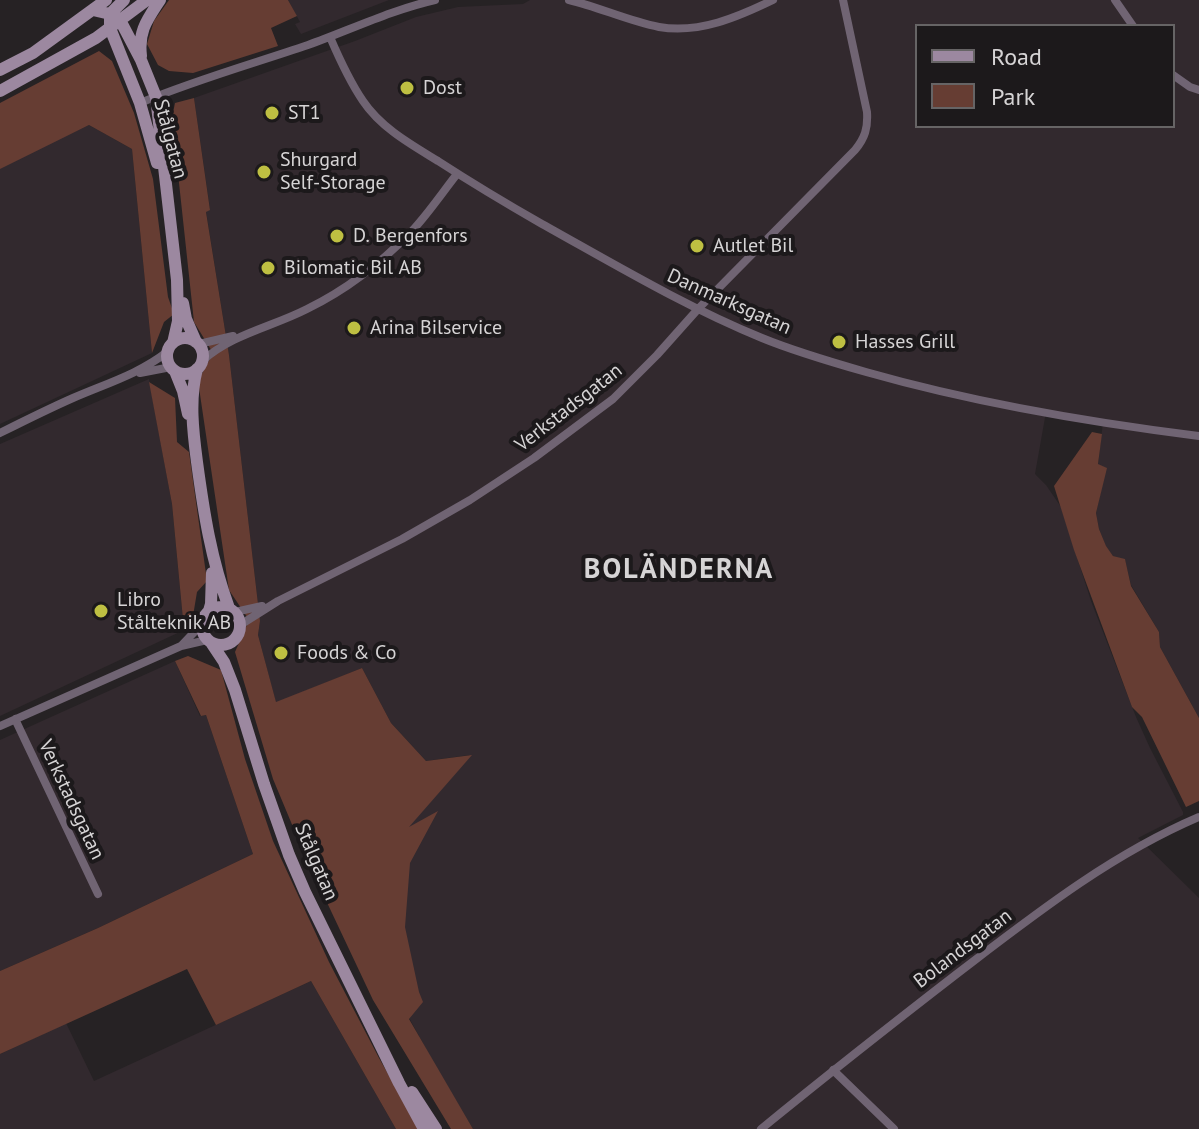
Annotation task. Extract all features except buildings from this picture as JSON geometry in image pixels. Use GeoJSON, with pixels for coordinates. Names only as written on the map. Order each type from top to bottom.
{"type":"FeatureCollection","features":[{"type":"Feature","properties":{"kind":"main road"},"geometry":{"type":"LineString","coordinates":[[0,70],[33,53],[106,0]]}},
{"type":"Feature","properties":{"kind":"main road"},"geometry":{"type":"LineString","coordinates":[[113,21],[124,0]]}},
{"type":"Feature","properties":{"kind":"main road"},"geometry":{"type":"LineString","coordinates":[[46,67],[147,0]]}},
{"type":"Feature","properties":{"kind":"main road","name":"Stålgatan"},"geometry":{"type":"LineString","coordinates":[[141,60],[139,43],[142,31],[160,0]]}},
{"type":"Feature","properties":{"kind":"main road"},"geometry":{"type":"LineString","coordinates":[[93,10],[113,21]]}},
{"type":"Feature","properties":{"kind":"main road","name":"Stålgatan"},"geometry":{"type":"LineString","coordinates":[[113,21],[157,159],[171,232]]}},
{"type":"Feature","properties":{"kind":"main road","name":"Stålgatan"},"geometry":{"type":"LineString","coordinates":[[113,21],[141,60],[156,97],[177,280],[178,321],[170,348]]}},
{"type":"Feature","properties":{"kind":"main road"},"geometry":{"type":"LineString","coordinates":[[0,91],[101,44],[123,57]]}},
{"type":"Feature","properties":{"kind":"main road","name":"Stålgatan"},"geometry":{"type":"LineString","coordinates":[[177,280],[186,319],[197,343]]}},
{"type":"Feature","properties":{"kind":"main road"},"geometry":{"type":"LineString","coordinates":[[194,437],[193,388],[202,352],[197,343],[184,338],[170,348],[167,357],[183,391],[194,437],[212,558],[213,587],[202,629],[210,642],[225,645],[233,642],[240,632],[212,558]]}},
{"type":"Feature","properties":{"kind":"main road"},"geometry":{"type":"LineString","coordinates":[[173,369],[186,374],[200,365]]}},
{"type":"Feature","properties":{"kind":"main road"},"geometry":{"type":"LineString","coordinates":[[209,611],[223,607],[235,615]]}},
{"type":"Feature","properties":{"kind":"main road","name":"Stålgatan"},"geometry":{"type":"LineString","coordinates":[[210,642],[224,662],[235,690],[264,784],[305,892],[424,1129]]}},
{"type":"Feature","properties":{"kind":"main road","name":"Stålgatan"},"geometry":{"type":"LineString","coordinates":[[233,642],[235,690]]}},
{"type":"Feature","properties":{"kind":"main road","name":"Stålgatan"},"geometry":{"type":"LineString","coordinates":[[380,1042],[436,1129]]}},
{"type":"Feature","properties":{"kind":"street"},"geometry":{"type":"LineString","coordinates":[[140,103],[410,6],[435,0]]}},
{"type":"Feature","properties":{"kind":"street"},"geometry":{"type":"LineString","coordinates":[[569,0],[639,22],[671,27],[708,25],[737,17],[773,0]]}},
{"type":"Feature","properties":{"kind":"street","name":"Verkstadsgatan"},"geometry":{"type":"LineString","coordinates":[[235,615],[278,601],[323,580],[470,500],[534,458],[613,399],[657,355],[864,138],[867,112],[843,0]]}},
{"type":"Feature","properties":{"kind":"street"},"geometry":{"type":"LineString","coordinates":[[1115,0],[1132,24]]}},
{"type":"Feature","properties":{"kind":"street","name":"Danmarksgatan"},"geometry":{"type":"LineString","coordinates":[[330,37],[364,103],[397,135],[502,201],[698,309],[766,340],[915,386],[1035,411],[1199,436]]}},
{"type":"Feature","properties":{"kind":"street"},"geometry":{"type":"LineString","coordinates":[[1175,76],[1199,90]]}},
{"type":"Feature","properties":{"kind":"street"},"geometry":{"type":"LineString","coordinates":[[200,365],[221,346],[306,310],[359,278],[413,230],[457,174]]}},
{"type":"Feature","properties":{"kind":"street"},"geometry":{"type":"LineString","coordinates":[[197,343],[253,331]]}},
{"type":"Feature","properties":{"kind":"street"},"geometry":{"type":"LineString","coordinates":[[0,433],[128,376],[156,361],[170,348]]}},
{"type":"Feature","properties":{"kind":"street"},"geometry":{"type":"LineString","coordinates":[[128,376],[173,369]]}},
{"type":"Feature","properties":{"kind":"street"},"geometry":{"type":"LineString","coordinates":[[181,646],[202,624]]}},
{"type":"Feature","properties":{"kind":"street"},"geometry":{"type":"LineString","coordinates":[[0,726],[181,646],[210,642]]}},
{"type":"Feature","properties":{"kind":"street","name":"Verkstadsgatan"},"geometry":{"type":"LineString","coordinates":[[15,719],[98,894]]}},
{"type":"Feature","properties":{"kind":"street","name":"Bolandsgatan"},"geometry":{"type":"LineString","coordinates":[[761,1129],[980,956],[1079,883],[1129,852],[1199,817]]}},
{"type":"Feature","properties":{"kind":"street"},"geometry":{"type":"LineString","coordinates":[[833,1070],[894,1129]]}},
{"type":"Feature","properties":{"kind":"shaded area"},"geometry":{"type":"Polygon","coordinates":[[[288,0],[389,0],[301,34],[295,24],[300,22],[288,0]]]}},
{"type":"Feature","properties":{"kind":"shaded area"},"geometry":{"type":"Polygon","coordinates":[[[530,0],[1199,0],[1199,718],[1160,647],[1159,632],[1131,585],[1125,560],[1113,556],[1099,529],[1096,513],[1106,468],[1098,465],[1103,422],[1046,412],[1035,474],[1061,507],[1091,601],[1136,717],[1183,812],[1183,815],[1138,838],[1199,898],[1199,1129],[473,1129],[384,972],[336,873],[470,755],[426,761],[391,723],[362,668],[276,703],[258,635],[260,621],[229,355],[206,211],[210,209],[194,98],[416,17],[458,7],[523,4],[530,0]]]}},
{"type":"Feature","properties":{"kind":"shaded area"},"geometry":{"type":"Polygon","coordinates":[[[89,125],[132,149],[152,353],[0,424],[0,166],[89,125]]]}},
{"type":"Feature","properties":{"kind":"shaded area"},"geometry":{"type":"Polygon","coordinates":[[[149,379],[172,504],[184,630],[0,716],[0,444],[149,379]]]}},
{"type":"Feature","properties":{"kind":"shaded area"},"geometry":{"type":"Polygon","coordinates":[[[175,661],[200,716],[206,715],[253,854],[0,971],[0,740],[175,661]]]}},
{"type":"Feature","properties":{"kind":"shaded area"},"geometry":{"type":"Polygon","coordinates":[[[311,981],[396,1129],[0,1129],[0,1054],[66,1023],[94,1081],[311,981]]]}},
{"type":"Feature","properties":{"kind":"green space"},"geometry":{"type":"Polygon","coordinates":[[[169,0],[288,0],[297,16],[271,28],[278,46],[193,73],[169,71],[158,65],[147,44],[154,21],[169,0]]]}},
{"type":"Feature","properties":{"kind":"green space"},"geometry":{"type":"Polygon","coordinates":[[[99,51],[112,61],[134,113],[153,179],[168,297],[174,314],[164,322],[152,353],[132,149],[89,125],[0,169],[0,103],[99,51]]]}},
{"type":"Feature","properties":{"kind":"green space"},"geometry":{"type":"Polygon","coordinates":[[[194,98],[210,210],[206,212],[229,355],[260,621],[258,635],[276,702],[362,668],[391,723],[426,761],[472,755],[409,827],[438,811],[410,863],[405,927],[423,1002],[409,1019],[473,1129],[451,1129],[373,1000],[306,858],[273,779],[235,652],[249,620],[229,590],[198,381],[213,353],[194,322],[172,118],[175,103],[194,98]]]}},
{"type":"Feature","properties":{"kind":"green space"},"geometry":{"type":"Polygon","coordinates":[[[149,382],[175,398],[177,442],[189,452],[207,581],[197,592],[193,616],[184,630],[172,504],[149,382]]]}},
{"type":"Feature","properties":{"kind":"green space"},"geometry":{"type":"Polygon","coordinates":[[[1092,432],[1102,434],[1098,464],[1107,468],[1096,513],[1099,529],[1113,556],[1125,559],[1131,586],[1159,632],[1160,647],[1199,718],[1199,801],[1186,807],[1142,717],[1132,707],[1074,550],[1054,486],[1092,432]]]}},
{"type":"Feature","properties":{"kind":"green space"},"geometry":{"type":"Polygon","coordinates":[[[188,656],[221,670],[245,759],[273,841],[329,962],[419,1129],[396,1129],[311,981],[216,1025],[187,969],[0,1054],[0,971],[253,854],[206,715],[201,716],[175,661],[188,656]]]}},
{"type":"Feature","properties":{"kind":"place","name":"Dost"},"geometry":{"type":"Point","coordinates":[407,88]}},
{"type":"Feature","properties":{"kind":"place","name":"ST1"},"geometry":{"type":"Point","coordinates":[272,113]}},
{"type":"Feature","properties":{"kind":"place","name":"Shurgard Self-Storage"},"geometry":{"type":"Point","coordinates":[264,172]}},
{"type":"Feature","properties":{"kind":"place","name":"D. Bergenfors"},"geometry":{"type":"Point","coordinates":[337,236]}},
{"type":"Feature","properties":{"kind":"place","name":"Autlet Bil"},"geometry":{"type":"Point","coordinates":[697,246]}},
{"type":"Feature","properties":{"kind":"place","name":"Bilomatic Bil AB"},"geometry":{"type":"Point","coordinates":[268,268]}},
{"type":"Feature","properties":{"kind":"place","name":"Arina Bilservice"},"geometry":{"type":"Point","coordinates":[354,328]}},
{"type":"Feature","properties":{"kind":"place","name":"Hasses Grill"},"geometry":{"type":"Point","coordinates":[839,342]}},
{"type":"Feature","properties":{"kind":"place","name":"Libro Stålteknik AB"},"geometry":{"type":"Point","coordinates":[101,611]}},
{"type":"Feature","properties":{"kind":"place","name":"Foods & Co"},"geometry":{"type":"Point","coordinates":[281,653]}},
{"type":"Feature","properties":{"kind":"district","name":"BOLÄNDERNA"},"geometry":{"type":"Point","coordinates":[679,570]}}]}
